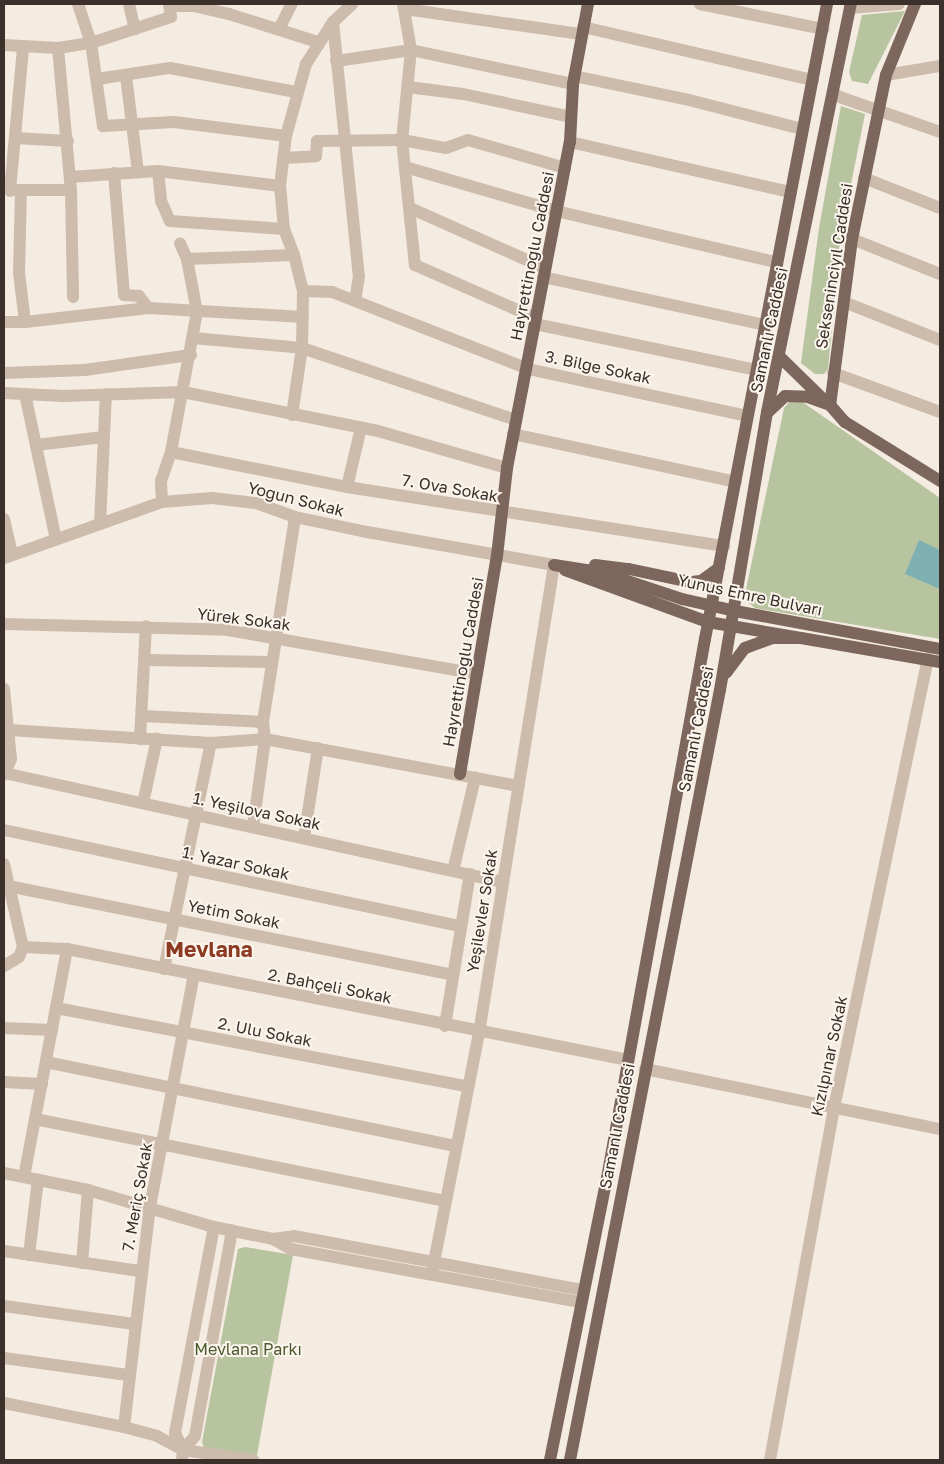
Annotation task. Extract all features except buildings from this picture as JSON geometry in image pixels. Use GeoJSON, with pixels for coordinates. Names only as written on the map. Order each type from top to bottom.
{"type":"FeatureCollection","features":[{"type":"Feature","properties":{"kind":"main road","name":"Hayrettinoğlu Caddesi"},"geometry":{"type":"LineString","coordinates":[[460,774],[497,556],[507,468],[528,369],[544,272],[570,142],[573,80],[588,4]]}},
{"type":"Feature","properties":{"kind":"main road","name":"Samanlı Caddesi"},"geometry":{"type":"LineString","coordinates":[[550,1460],[628,1060],[776,262],[828,4]]}},
{"type":"Feature","properties":{"kind":"main road","name":"Sekseninciyıl Caddesi"},"geometry":{"type":"LineString","coordinates":[[830,405],[852,239],[864,178],[886,75],[915,4]]}},
{"type":"Feature","properties":{"kind":"main road","name":"Samanlı Caddesi"},"geometry":{"type":"LineString","coordinates":[[570,1460],[732,628],[768,412],[834,95],[850,6]]}},
{"type":"Feature","properties":{"kind":"main road"},"geometry":{"type":"LineString","coordinates":[[780,357],[845,422],[940,482]]}},
{"type":"Feature","properties":{"kind":"main road"},"geometry":{"type":"LineString","coordinates":[[768,412],[784,396],[808,397],[830,405]]}},
{"type":"Feature","properties":{"kind":"main road"},"geometry":{"type":"LineString","coordinates":[[554,565],[581,578],[708,622],[732,628],[801,638]]}},
{"type":"Feature","properties":{"kind":"main road","name":"Yunus Emre Bulvarı"},"geometry":{"type":"LineString","coordinates":[[554,565],[600,572],[712,606],[940,649]]}},
{"type":"Feature","properties":{"kind":"main road"},"geometry":{"type":"LineString","coordinates":[[569,567],[611,566],[690,582],[701,581],[719,568]]}},
{"type":"Feature","properties":{"kind":"main road","name":"Yunus Emre Bulvarı"},"geometry":{"type":"LineString","coordinates":[[720,690],[728,668],[745,648],[772,638],[801,638],[934,660]]}},
{"type":"Feature","properties":{"kind":"street"},"geometry":{"type":"LineString","coordinates":[[78,4],[91,43],[103,126],[135,122],[174,122],[286,136]]}},
{"type":"Feature","properties":{"kind":"street"},"geometry":{"type":"LineString","coordinates":[[129,4],[136,29]]}},
{"type":"Feature","properties":{"kind":"street"},"geometry":{"type":"LineString","coordinates":[[279,30],[292,4]]}},
{"type":"Feature","properties":{"kind":"street"},"geometry":{"type":"LineString","coordinates":[[292,415],[302,348],[303,291],[294,255],[284,229],[280,186],[286,136],[296,92],[318,42],[333,22],[352,4]]}},
{"type":"Feature","properties":{"kind":"street"},"geometry":{"type":"LineString","coordinates":[[700,4],[823,29]]}},
{"type":"Feature","properties":{"kind":"street"},"geometry":{"type":"LineString","coordinates":[[850,6],[899,4]]}},
{"type":"Feature","properties":{"kind":"street"},"geometry":{"type":"LineString","coordinates":[[4,45],[23,48],[58,48],[91,43],[171,17],[170,5],[231,9],[279,30],[318,42]]}},
{"type":"Feature","properties":{"kind":"street"},"geometry":{"type":"LineString","coordinates":[[757,370],[536,321],[415,265],[402,140],[411,50],[404,6],[466,10],[582,30],[813,80]]}},
{"type":"Feature","properties":{"kind":"street"},"geometry":{"type":"LineString","coordinates":[[333,22],[359,276],[355,301]]}},
{"type":"Feature","properties":{"kind":"street"},"geometry":{"type":"LineString","coordinates":[[23,48],[12,190],[25,322]]}},
{"type":"Feature","properties":{"kind":"street"},"geometry":{"type":"LineString","coordinates":[[58,48],[71,190],[72,298]]}},
{"type":"Feature","properties":{"kind":"street"},"geometry":{"type":"LineString","coordinates":[[336,61],[411,50],[689,100],[802,129]]}},
{"type":"Feature","properties":{"kind":"street"},"geometry":{"type":"LineString","coordinates":[[886,75],[940,66]]}},
{"type":"Feature","properties":{"kind":"street"},"geometry":{"type":"LineString","coordinates":[[97,79],[170,68],[296,92]]}},
{"type":"Feature","properties":{"kind":"street"},"geometry":{"type":"LineString","coordinates":[[126,76],[135,122],[138,172]]}},
{"type":"Feature","properties":{"kind":"street"},"geometry":{"type":"LineString","coordinates":[[408,87],[464,94],[571,117]]}},
{"type":"Feature","properties":{"kind":"street"},"geometry":{"type":"LineString","coordinates":[[834,95],[938,130]]}},
{"type":"Feature","properties":{"kind":"street"},"geometry":{"type":"LineString","coordinates":[[15,138],[68,141]]}},
{"type":"Feature","properties":{"kind":"street"},"geometry":{"type":"LineString","coordinates":[[283,158],[316,156],[316,141],[344,139],[402,140],[446,148],[468,140],[565,168]]}},
{"type":"Feature","properties":{"kind":"street"},"geometry":{"type":"LineString","coordinates":[[570,142],[790,192]]}},
{"type":"Feature","properties":{"kind":"street"},"geometry":{"type":"LineString","coordinates":[[405,167],[556,212],[776,262]]}},
{"type":"Feature","properties":{"kind":"street"},"geometry":{"type":"LineString","coordinates":[[70,176],[158,171],[280,186]]}},
{"type":"Feature","properties":{"kind":"street"},"geometry":{"type":"LineString","coordinates":[[158,171],[160,201],[170,221],[284,229]]}},
{"type":"Feature","properties":{"kind":"street"},"geometry":{"type":"LineString","coordinates":[[114,173],[124,295],[139,296],[148,308]]}},
{"type":"Feature","properties":{"kind":"street"},"geometry":{"type":"LineString","coordinates":[[864,178],[940,208]]}},
{"type":"Feature","properties":{"kind":"street"},"geometry":{"type":"LineString","coordinates":[[12,190],[71,190]]}},
{"type":"Feature","properties":{"kind":"street"},"geometry":{"type":"LineString","coordinates":[[410,208],[544,272],[765,325]]}},
{"type":"Feature","properties":{"kind":"street"},"geometry":{"type":"LineString","coordinates":[[852,239],[940,274]]}},
{"type":"Feature","properties":{"kind":"street"},"geometry":{"type":"LineString","coordinates":[[162,502],[161,482],[171,452],[191,355],[197,312],[187,259],[180,243]]}},
{"type":"Feature","properties":{"kind":"street"},"geometry":{"type":"LineString","coordinates":[[187,259],[294,255]]}},
{"type":"Feature","properties":{"kind":"street","name":"3. Bilge Sokak"},"geometry":{"type":"LineString","coordinates":[[303,291],[332,292],[528,369],[748,416]]}},
{"type":"Feature","properties":{"kind":"street"},"geometry":{"type":"LineString","coordinates":[[844,302],[940,340]]}},
{"type":"Feature","properties":{"kind":"street"},"geometry":{"type":"LineString","coordinates":[[4,322],[25,322],[148,308],[303,317]]}},
{"type":"Feature","properties":{"kind":"street"},"geometry":{"type":"LineString","coordinates":[[194,338],[302,348],[516,420]]}},
{"type":"Feature","properties":{"kind":"street"},"geometry":{"type":"LineString","coordinates":[[4,373],[85,370],[191,355]]}},
{"type":"Feature","properties":{"kind":"street"},"geometry":{"type":"LineString","coordinates":[[833,373],[940,412]]}},
{"type":"Feature","properties":{"kind":"street"},"geometry":{"type":"LineString","coordinates":[[4,393],[106,394],[183,392],[361,428],[507,468]]}},
{"type":"Feature","properties":{"kind":"street"},"geometry":{"type":"LineString","coordinates":[[25,394],[56,540]]}},
{"type":"Feature","properties":{"kind":"street"},"geometry":{"type":"LineString","coordinates":[[100,524],[106,394]]}},
{"type":"Feature","properties":{"kind":"street"},"geometry":{"type":"LineString","coordinates":[[347,487],[361,428]]}},
{"type":"Feature","properties":{"kind":"street"},"geometry":{"type":"LineString","coordinates":[[513,434],[736,482]]}},
{"type":"Feature","properties":{"kind":"street"},"geometry":{"type":"LineString","coordinates":[[36,445],[104,437]]}},
{"type":"Feature","properties":{"kind":"street","name":"7. Ova Sokak"},"geometry":{"type":"LineString","coordinates":[[171,452],[347,487],[502,514],[724,546]]}},
{"type":"Feature","properties":{"kind":"street","name":"Yoğun Sokak"},"geometry":{"type":"LineString","coordinates":[[8,556],[162,502],[212,498],[256,504],[295,517],[497,556],[554,565]]}},
{"type":"Feature","properties":{"kind":"street"},"geometry":{"type":"LineString","coordinates":[[253,827],[265,739],[263,722],[271,662],[295,517]]}},
{"type":"Feature","properties":{"kind":"street"},"geometry":{"type":"LineString","coordinates":[[4,519],[8,556]]}},
{"type":"Feature","properties":{"kind":"street","name":"Yeşilevler Sokak"},"geometry":{"type":"LineString","coordinates":[[433,1267],[479,1033],[554,565]]}},
{"type":"Feature","properties":{"kind":"street","name":"Yürek Sokak"},"geometry":{"type":"LineString","coordinates":[[4,624],[146,626],[228,630],[477,674]]}},
{"type":"Feature","properties":{"kind":"street"},"geometry":{"type":"LineString","coordinates":[[140,739],[146,626]]}},
{"type":"Feature","properties":{"kind":"street"},"geometry":{"type":"LineString","coordinates":[[145,660],[271,662]]}},
{"type":"Feature","properties":{"kind":"street","name":"Kızılpınar Sokak"},"geometry":{"type":"LineString","coordinates":[[770,1460],[834,1108],[934,660]]}},
{"type":"Feature","properties":{"kind":"street"},"geometry":{"type":"LineString","coordinates":[[4,689],[11,759],[4,774]]}},
{"type":"Feature","properties":{"kind":"street"},"geometry":{"type":"LineString","coordinates":[[142,716],[263,722]]}},
{"type":"Feature","properties":{"kind":"street"},"geometry":{"type":"LineString","coordinates":[[9,730],[210,743],[265,739],[519,786]]}},
{"type":"Feature","properties":{"kind":"street"},"geometry":{"type":"LineString","coordinates":[[144,803],[158,739]]}},
{"type":"Feature","properties":{"kind":"street"},"geometry":{"type":"LineString","coordinates":[[164,969],[210,743]]}},
{"type":"Feature","properties":{"kind":"street"},"geometry":{"type":"LineString","coordinates":[[304,838],[318,748]]}},
{"type":"Feature","properties":{"kind":"street","name":"1. Yeşilova Sokak"},"geometry":{"type":"LineString","coordinates":[[4,774],[503,882]]}},
{"type":"Feature","properties":{"kind":"street"},"geometry":{"type":"LineString","coordinates":[[453,871],[475,778]]}},
{"type":"Feature","properties":{"kind":"street","name":"1. Yazar Sokak"},"geometry":{"type":"LineString","coordinates":[[4,830],[461,926]]}},
{"type":"Feature","properties":{"kind":"street"},"geometry":{"type":"LineString","coordinates":[[4,864],[23,947],[20,957],[4,966]]}},
{"type":"Feature","properties":{"kind":"street"},"geometry":{"type":"LineString","coordinates":[[445,1026],[470,874]]}},
{"type":"Feature","properties":{"kind":"street","name":"Yetim Sokak"},"geometry":{"type":"LineString","coordinates":[[8,886],[453,975]]}},
{"type":"Feature","properties":{"kind":"street","name":"2. Bahçeli Sokak"},"geometry":{"type":"LineString","coordinates":[[23,947],[67,949],[479,1033],[628,1060]]}},
{"type":"Feature","properties":{"kind":"street"},"geometry":{"type":"LineString","coordinates":[[24,1177],[67,949]]}},
{"type":"Feature","properties":{"kind":"street","name":"7. Meriç Sokak"},"geometry":{"type":"LineString","coordinates":[[124,1427],[140,1271],[150,1207],[194,975]]}},
{"type":"Feature","properties":{"kind":"street","name":"2. Ulu Sokak"},"geometry":{"type":"LineString","coordinates":[[56,1008],[468,1087]]}},
{"type":"Feature","properties":{"kind":"street"},"geometry":{"type":"LineString","coordinates":[[4,1028],[52,1030]]}},
{"type":"Feature","properties":{"kind":"street"},"geometry":{"type":"LineString","coordinates":[[46,1062],[457,1146]]}},
{"type":"Feature","properties":{"kind":"street"},"geometry":{"type":"LineString","coordinates":[[645,1069],[940,1129]]}},
{"type":"Feature","properties":{"kind":"street"},"geometry":{"type":"LineString","coordinates":[[4,1082],[42,1084]]}},
{"type":"Feature","properties":{"kind":"street"},"geometry":{"type":"LineString","coordinates":[[35,1119],[446,1201]]}},
{"type":"Feature","properties":{"kind":"street"},"geometry":{"type":"LineString","coordinates":[[4,1173],[88,1190],[214,1227],[273,1239],[292,1249],[433,1267],[582,1296]]}},
{"type":"Feature","properties":{"kind":"street"},"geometry":{"type":"LineString","coordinates":[[29,1255],[38,1180]]}},
{"type":"Feature","properties":{"kind":"street"},"geometry":{"type":"LineString","coordinates":[[82,1263],[88,1190]]}},
{"type":"Feature","properties":{"kind":"street"},"geometry":{"type":"LineString","coordinates":[[182,1455],[175,1433],[214,1227]]}},
{"type":"Feature","properties":{"kind":"street"},"geometry":{"type":"LineString","coordinates":[[182,1455],[195,1436],[232,1230]]}},
{"type":"Feature","properties":{"kind":"street"},"geometry":{"type":"LineString","coordinates":[[4,1251],[140,1271]]}},
{"type":"Feature","properties":{"kind":"street"},"geometry":{"type":"LineString","coordinates":[[4,1306],[134,1324]]}},
{"type":"Feature","properties":{"kind":"street"},"geometry":{"type":"LineString","coordinates":[[4,1358],[128,1375]]}},
{"type":"Feature","properties":{"kind":"street"},"geometry":{"type":"LineString","coordinates":[[4,1403],[124,1427],[156,1436],[182,1455],[252,1460]]}},
{"type":"Feature","properties":{"kind":"green space"},"geometry":{"type":"Polygon","coordinates":[[[905,11],[868,84],[852,81],[849,72],[862,15],[905,11]]]}},
{"type":"Feature","properties":{"kind":"green space"},"geometry":{"type":"Polygon","coordinates":[[[841,106],[865,114],[841,234],[828,369],[824,374],[815,374],[801,363],[819,228],[841,106]]]}},
{"type":"Feature","properties":{"kind":"green space"},"geometry":{"type":"Polygon","coordinates":[[[791,400],[801,401],[940,498],[940,639],[755,608],[744,599],[784,408],[791,400]]]}},
{"type":"Feature","properties":{"kind":"green space","name":"Mevlana Parkı"},"geometry":{"type":"Polygon","coordinates":[[[245,1247],[293,1255],[257,1455],[204,1448],[202,1442],[238,1249],[245,1247]]]}},
{"type":"Feature","properties":{"kind":"water"},"geometry":{"type":"Polygon","coordinates":[[[919,540],[940,550],[940,589],[905,574],[919,540]]]}},
{"type":"Feature","properties":{"kind":"district","name":"Mevlana"},"geometry":{"type":"Point","coordinates":[209,949]}}]}
